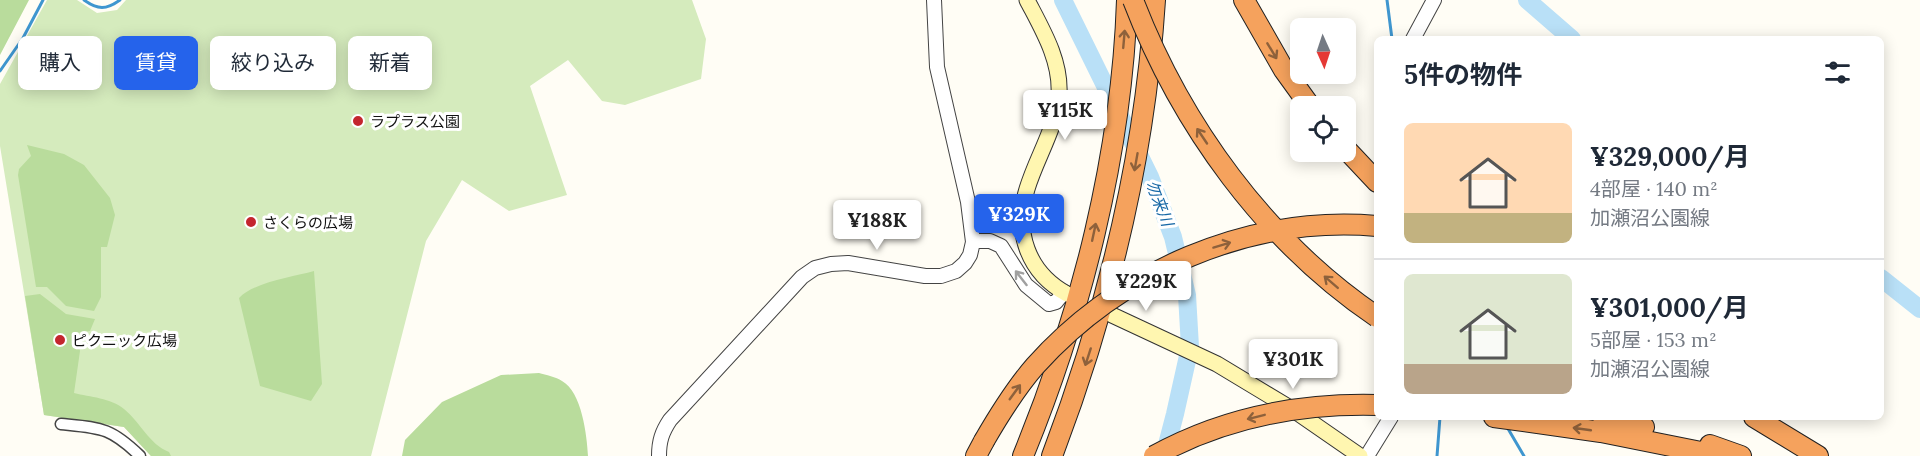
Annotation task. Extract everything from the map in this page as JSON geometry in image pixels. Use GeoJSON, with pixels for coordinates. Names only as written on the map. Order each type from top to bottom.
{"type":"FeatureCollection","features":[{"type":"Feature","properties":{"kind":"highway"},"geometry":{"type":"LineString","coordinates":[[1023,456],[1060,355],[1070,291],[1103,189],[1121,74],[1127,0]]}},
{"type":"Feature","properties":{"kind":"highway"},"geometry":{"type":"LineString","coordinates":[[1133,0],[1169,82],[1198,132],[1229,174],[1261,214],[1298,253],[1374,315]]}},
{"type":"Feature","properties":{"kind":"highway"},"geometry":{"type":"LineString","coordinates":[[1052,456],[1088,357],[1110,280],[1132,184],[1148,80],[1155,0]]}},
{"type":"Feature","properties":{"kind":"highway"},"geometry":{"type":"LineString","coordinates":[[1244,0],[1284,70],[1303,96]]}},
{"type":"Feature","properties":{"kind":"highway"},"geometry":{"type":"LineString","coordinates":[[1356,160],[1374,179]]}},
{"type":"Feature","properties":{"kind":"highway"},"geometry":{"type":"LineString","coordinates":[[980,448],[1017,389],[1054,346],[1092,312],[1114,296],[1154,273],[1214,247],[1264,233],[1342,224],[1374,226]]}},
{"type":"Feature","properties":{"kind":"highway"},"geometry":{"type":"LineString","coordinates":[[1154,456],[1193,437],[1273,412],[1315,407],[1374,405]]}},
{"type":"Feature","properties":{"kind":"highway"},"geometry":{"type":"LineString","coordinates":[[1515,420],[1664,443],[1721,456]]}},
{"type":"Feature","properties":{"kind":"highway"},"geometry":{"type":"LineString","coordinates":[[1615,420],[1687,438],[1741,456]]}},
{"type":"Feature","properties":{"kind":"highway"},"geometry":{"type":"LineString","coordinates":[[1759,420],[1818,456]]}},
{"type":"Feature","properties":{"kind":"highway"},"geometry":{"type":"LineString","coordinates":[[1771,420],[1825,456]]}},
{"type":"Feature","properties":{"kind":"main road"},"geometry":{"type":"LineString","coordinates":[[1027,0],[1054,58],[1059,92],[1052,129],[1026,194],[1022,215],[1023,238],[1034,265],[1049,282],[1070,291]]}},
{"type":"Feature","properties":{"kind":"main road"},"geometry":{"type":"LineString","coordinates":[[1112,315],[1206,359],[1295,411],[1360,456]]}},
{"type":"Feature","properties":{"kind":"street"},"geometry":{"type":"LineString","coordinates":[[659,456],[659,443],[663,430],[670,420],[802,276],[815,268],[848,263],[926,276],[941,276],[956,270],[965,263],[970,255],[973,241],[968,202],[937,67],[934,0]]}},
{"type":"Feature","properties":{"kind":"street"},"geometry":{"type":"LineString","coordinates":[[1415,36],[1434,0]]}},
{"type":"Feature","properties":{"kind":"street"},"geometry":{"type":"LineString","coordinates":[[973,241],[990,241],[1001,246],[1026,285],[1049,304],[1056,302],[1070,291]]}},
{"type":"Feature","properties":{"kind":"street"},"geometry":{"type":"LineString","coordinates":[[1367,456],[1389,420]]}},
{"type":"Feature","properties":{"kind":"street"},"geometry":{"type":"LineString","coordinates":[[61,424],[102,428],[124,440],[140,456]]}},
{"type":"Feature","properties":{"kind":"green space"},"geometry":{"type":"Polygon","coordinates":[[[0,0],[29,0],[0,55],[0,0]]]}},
{"type":"Feature","properties":{"kind":"green space"},"geometry":{"type":"Polygon","coordinates":[[[47,0],[77,0],[97,13],[117,10],[126,0],[692,0],[706,39],[701,79],[625,105],[602,101],[568,60],[530,86],[567,195],[509,211],[462,180],[426,241],[371,456],[151,456],[124,427],[44,415],[0,146],[0,84],[18,52],[18,90],[102,90],[102,36],[27,36],[47,0]]]}},
{"type":"Feature","properties":{"kind":"green space"},"geometry":{"type":"Polygon","coordinates":[[[27,145],[64,154],[84,165],[110,198],[115,215],[107,247],[101,247],[101,297],[94,311],[66,306],[47,287],[36,287],[18,175],[19,169],[31,156],[27,145]]]}},
{"type":"Feature","properties":{"kind":"green space"},"geometry":{"type":"Polygon","coordinates":[[[314,271],[322,384],[311,401],[260,386],[239,298],[246,292],[264,284],[314,271]]]}},
{"type":"Feature","properties":{"kind":"green space"},"geometry":{"type":"Polygon","coordinates":[[[40,294],[66,314],[95,319],[90,331],[77,333],[80,351],[74,393],[119,405],[150,439],[169,452],[171,456],[151,456],[124,427],[44,415],[25,296],[40,294]]]}},
{"type":"Feature","properties":{"kind":"green space"},"geometry":{"type":"Polygon","coordinates":[[[539,373],[562,381],[574,395],[582,415],[588,456],[402,456],[405,440],[442,402],[501,375],[539,373]]]}},
{"type":"Feature","properties":{"kind":"waterway"},"geometry":{"type":"LineString","coordinates":[[0,71],[23,38],[43,0]]}},
{"type":"Feature","properties":{"kind":"waterway"},"geometry":{"type":"LineString","coordinates":[[84,0],[102,8],[120,0]]}},
{"type":"Feature","properties":{"kind":"waterway","name":"勿来川"},"geometry":{"type":"LineString","coordinates":[[1063,0],[1150,177],[1173,237],[1187,295],[1190,347],[1164,456]]}},
{"type":"Feature","properties":{"kind":"waterway"},"geometry":{"type":"LineString","coordinates":[[1387,0],[1392,36]]}},
{"type":"Feature","properties":{"kind":"waterway"},"geometry":{"type":"LineString","coordinates":[[1527,0],[1569,36]]}},
{"type":"Feature","properties":{"kind":"waterway"},"geometry":{"type":"LineString","coordinates":[[1884,280],[1920,309]]}},
{"type":"Feature","properties":{"kind":"waterway"},"geometry":{"type":"LineString","coordinates":[[1437,456],[1440,420]]}},
{"type":"Feature","properties":{"kind":"waterway"},"geometry":{"type":"LineString","coordinates":[[1507,427],[1524,456]]}},
{"type":"Feature","properties":{"kind":"place","name":"ラプラス公園"},"geometry":{"type":"Point","coordinates":[358,121]}},
{"type":"Feature","properties":{"kind":"place","name":"さくらの広場"},"geometry":{"type":"Point","coordinates":[251,222]}},
{"type":"Feature","properties":{"kind":"place","name":"ピクニック広場"},"geometry":{"type":"Point","coordinates":[60,340]}}]}
